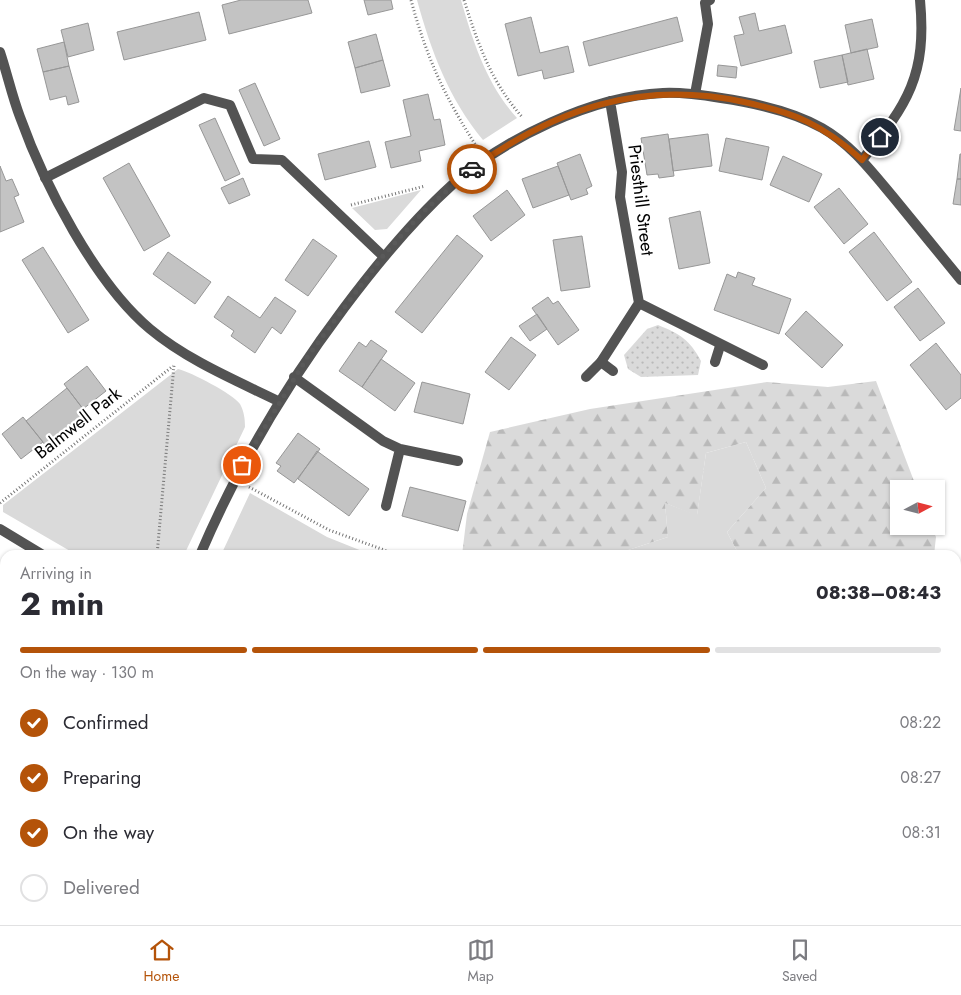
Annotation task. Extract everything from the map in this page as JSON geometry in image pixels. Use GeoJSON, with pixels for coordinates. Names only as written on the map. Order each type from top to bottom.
{"type":"FeatureCollection","features":[{"type":"Feature","properties":{"kind":"street"},"geometry":{"type":"LineString","coordinates":[[695,94],[708,24],[705,3],[710,0]]}},
{"type":"Feature","properties":{"kind":"street"},"geometry":{"type":"LineString","coordinates":[[862,160],[898,114],[911,89],[919,61],[922,26],[920,0]]}},
{"type":"Feature","properties":{"kind":"street"},"geometry":{"type":"LineString","coordinates":[[0,52],[20,117],[45,178],[89,256],[117,296],[150,329],[183,352],[278,402]]}},
{"type":"Feature","properties":{"kind":"street"},"geometry":{"type":"LineString","coordinates":[[202,550],[233,481],[278,402],[294,376],[383,256],[454,183],[486,160],[534,131],[593,106],[610,101],[663,93],[695,94],[731,99],[795,115],[822,128],[862,160],[961,280]]}},
{"type":"Feature","properties":{"kind":"street"},"geometry":{"type":"LineString","coordinates":[[45,178],[204,98],[230,105],[253,159],[282,160],[383,256]]}},
{"type":"Feature","properties":{"kind":"street","name":"Priesthill Street"},"geometry":{"type":"LineString","coordinates":[[610,101],[622,172],[620,196],[639,303]]}},
{"type":"Feature","properties":{"kind":"street"},"geometry":{"type":"LineString","coordinates":[[586,377],[601,362],[639,303],[720,346],[763,365]]}},
{"type":"Feature","properties":{"kind":"street"},"geometry":{"type":"LineString","coordinates":[[716,362],[720,346]]}},
{"type":"Feature","properties":{"kind":"street"},"geometry":{"type":"LineString","coordinates":[[601,362],[613,371]]}},
{"type":"Feature","properties":{"kind":"street"},"geometry":{"type":"LineString","coordinates":[[294,376],[382,441],[400,450],[458,462]]}},
{"type":"Feature","properties":{"kind":"street"},"geometry":{"type":"LineString","coordinates":[[386,506],[400,450]]}},
{"type":"Feature","properties":{"kind":"street"},"geometry":{"type":"LineString","coordinates":[[0,529],[35,550]]}},
{"type":"Feature","properties":{"kind":"path"},"geometry":{"type":"LineString","coordinates":[[411,0],[421,39],[441,87],[486,160]]}},
{"type":"Feature","properties":{"kind":"path"},"geometry":{"type":"LineString","coordinates":[[464,0],[484,61],[512,105],[534,131]]}},
{"type":"Feature","properties":{"kind":"path"},"geometry":{"type":"LineString","coordinates":[[334,210],[428,185],[454,183]]}},
{"type":"Feature","properties":{"kind":"path"},"geometry":{"type":"LineString","coordinates":[[156,550],[173,366],[183,352]]}},
{"type":"Feature","properties":{"kind":"path","name":"Balmwell Park"},"geometry":{"type":"LineString","coordinates":[[0,503],[173,366]]}},
{"type":"Feature","properties":{"kind":"path"},"geometry":{"type":"LineString","coordinates":[[233,481],[329,530],[384,550]]}},
{"type":"Feature","properties":{"kind":"green space"},"geometry":{"type":"Polygon","coordinates":[[[417,0],[461,0],[476,47],[489,77],[497,92],[517,118],[483,140],[460,108],[442,74],[428,38],[417,0]]]}},
{"type":"Feature","properties":{"kind":"green space"},"geometry":{"type":"Polygon","coordinates":[[[421,190],[387,229],[375,230],[352,208],[421,190]]]}},
{"type":"Feature","properties":{"kind":"green space"},"geometry":{"type":"Polygon","coordinates":[[[658,325],[684,338],[693,348],[701,361],[698,375],[641,377],[628,369],[624,355],[647,329],[658,325]]]}},
{"type":"Feature","properties":{"kind":"green space"},"geometry":{"type":"Polygon","coordinates":[[[178,369],[211,384],[240,404],[244,415],[245,427],[186,550],[68,550],[3,512],[3,505],[178,369]]]}},
{"type":"Feature","properties":{"kind":"green space"},"geometry":{"type":"Polygon","coordinates":[[[876,381],[914,480],[890,480],[890,535],[935,535],[935,550],[736,550],[727,532],[766,488],[746,442],[706,453],[697,516],[665,503],[668,537],[628,550],[463,550],[467,514],[490,432],[590,409],[767,382],[828,387],[876,381]]]}},
{"type":"Feature","properties":{"kind":"green space"},"geometry":{"type":"Polygon","coordinates":[[[746,442],[766,488],[727,532],[736,550],[628,550],[668,537],[665,503],[697,515],[706,453],[746,442]]]}},
{"type":"Feature","properties":{"kind":"green space"},"geometry":{"type":"Polygon","coordinates":[[[250,493],[327,537],[360,550],[223,550],[250,493]]]}},
{"type":"Feature","properties":{"kind":"building"},"geometry":{"type":"Polygon","coordinates":[[[241,0],[308,0],[312,13],[229,34],[222,5],[241,0]]]}},
{"type":"Feature","properties":{"kind":"building"},"geometry":{"type":"Polygon","coordinates":[[[364,0],[391,0],[393,9],[368,15],[364,0]]]}},
{"type":"Feature","properties":{"kind":"building"},"geometry":{"type":"Polygon","coordinates":[[[199,12],[206,40],[124,60],[117,32],[199,12]]]}},
{"type":"Feature","properties":{"kind":"building"},"geometry":{"type":"Polygon","coordinates":[[[755,13],[759,31],[785,25],[792,53],[741,66],[734,36],[744,34],[739,17],[755,13]]]}},
{"type":"Feature","properties":{"kind":"building"},"geometry":{"type":"Polygon","coordinates":[[[531,17],[540,53],[568,46],[574,72],[544,79],[542,70],[518,76],[505,24],[531,17]]]}},
{"type":"Feature","properties":{"kind":"building"},"geometry":{"type":"Polygon","coordinates":[[[677,17],[683,41],[589,66],[583,42],[677,17]]]}},
{"type":"Feature","properties":{"kind":"building"},"geometry":{"type":"Polygon","coordinates":[[[872,19],[878,47],[851,53],[845,25],[872,19]]]}},
{"type":"Feature","properties":{"kind":"building"},"geometry":{"type":"Polygon","coordinates":[[[88,23],[94,50],[68,57],[61,30],[88,23]]]}},
{"type":"Feature","properties":{"kind":"building"},"geometry":{"type":"Polygon","coordinates":[[[376,34],[383,60],[355,68],[348,42],[376,34]]]}},
{"type":"Feature","properties":{"kind":"building"},"geometry":{"type":"Polygon","coordinates":[[[64,42],[69,66],[43,72],[37,49],[64,42]]]}},
{"type":"Feature","properties":{"kind":"building"},"geometry":{"type":"Polygon","coordinates":[[[867,49],[874,79],[848,85],[842,55],[867,49]]]}},
{"type":"Feature","properties":{"kind":"building"},"geometry":{"type":"Polygon","coordinates":[[[842,55],[848,82],[820,88],[814,61],[842,55]]]}},
{"type":"Feature","properties":{"kind":"building"},"geometry":{"type":"Polygon","coordinates":[[[383,60],[390,86],[361,93],[355,68],[383,60]]]}},
{"type":"Feature","properties":{"kind":"building"},"geometry":{"type":"Polygon","coordinates":[[[718,65],[737,67],[736,78],[717,76],[718,65]]]}},
{"type":"Feature","properties":{"kind":"building"},"geometry":{"type":"Polygon","coordinates":[[[69,66],[79,102],[68,105],[66,96],[50,100],[43,72],[69,66]]]}},
{"type":"Feature","properties":{"kind":"building"},"geometry":{"type":"Polygon","coordinates":[[[255,83],[280,139],[264,146],[239,90],[255,83]]]}},
{"type":"Feature","properties":{"kind":"building"},"geometry":{"type":"Polygon","coordinates":[[[961,88],[961,131],[954,130],[961,88]]]}},
{"type":"Feature","properties":{"kind":"building"},"geometry":{"type":"Polygon","coordinates":[[[428,94],[434,120],[440,119],[445,145],[419,151],[421,161],[391,168],[385,142],[411,136],[403,100],[428,94]]]}},
{"type":"Feature","properties":{"kind":"building"},"geometry":{"type":"Polygon","coordinates":[[[215,118],[240,174],[225,181],[199,125],[215,118]]]}},
{"type":"Feature","properties":{"kind":"building"},"geometry":{"type":"Polygon","coordinates":[[[668,134],[674,176],[659,178],[658,174],[647,175],[641,138],[668,134]]]}},
{"type":"Feature","properties":{"kind":"building"},"geometry":{"type":"Polygon","coordinates":[[[708,134],[712,166],[673,171],[669,139],[708,134]]]}},
{"type":"Feature","properties":{"kind":"building"},"geometry":{"type":"Polygon","coordinates":[[[726,138],[769,147],[762,180],[719,171],[726,138]]]}},
{"type":"Feature","properties":{"kind":"building"},"geometry":{"type":"Polygon","coordinates":[[[369,141],[376,167],[325,180],[318,154],[369,141]]]}},
{"type":"Feature","properties":{"kind":"building"},"geometry":{"type":"Polygon","coordinates":[[[580,154],[592,186],[586,189],[588,194],[571,200],[557,163],[580,154]]]}},
{"type":"Feature","properties":{"kind":"building"},"geometry":{"type":"Polygon","coordinates":[[[960,154],[961,179],[957,179],[960,154]]]}},
{"type":"Feature","properties":{"kind":"building"},"geometry":{"type":"Polygon","coordinates":[[[783,156],[822,174],[809,202],[770,185],[783,156]]]}},
{"type":"Feature","properties":{"kind":"building"},"geometry":{"type":"Polygon","coordinates":[[[129,163],[170,236],[144,251],[103,178],[129,163]]]}},
{"type":"Feature","properties":{"kind":"building"},"geometry":{"type":"Polygon","coordinates":[[[0,166],[6,181],[12,179],[19,195],[14,197],[24,222],[0,232],[0,166]]]}},
{"type":"Feature","properties":{"kind":"building"},"geometry":{"type":"Polygon","coordinates":[[[558,166],[569,195],[533,208],[522,179],[558,166]]]}},
{"type":"Feature","properties":{"kind":"building"},"geometry":{"type":"Polygon","coordinates":[[[243,178],[250,195],[229,204],[221,188],[243,178]]]}},
{"type":"Feature","properties":{"kind":"building"},"geometry":{"type":"Polygon","coordinates":[[[957,179],[961,179],[961,205],[953,204],[957,179]]]}},
{"type":"Feature","properties":{"kind":"building"},"geometry":{"type":"Polygon","coordinates":[[[839,188],[868,224],[844,244],[814,207],[839,188]]]}},
{"type":"Feature","properties":{"kind":"building"},"geometry":{"type":"Polygon","coordinates":[[[507,190],[525,215],[491,241],[473,216],[507,190]]]}},
{"type":"Feature","properties":{"kind":"building"},"geometry":{"type":"Polygon","coordinates":[[[700,211],[710,263],[679,269],[669,218],[700,211]]]}},
{"type":"Feature","properties":{"kind":"building"},"geometry":{"type":"Polygon","coordinates":[[[874,232],[912,282],[887,301],[849,252],[874,232]]]}},
{"type":"Feature","properties":{"kind":"building"},"geometry":{"type":"Polygon","coordinates":[[[457,235],[483,256],[422,333],[395,312],[457,235]]]}},
{"type":"Feature","properties":{"kind":"building"},"geometry":{"type":"Polygon","coordinates":[[[582,236],[590,287],[561,291],[553,240],[582,236]]]}},
{"type":"Feature","properties":{"kind":"building"},"geometry":{"type":"Polygon","coordinates":[[[313,239],[337,256],[308,296],[285,280],[313,239]]]}},
{"type":"Feature","properties":{"kind":"building"},"geometry":{"type":"Polygon","coordinates":[[[43,247],[89,320],[68,333],[22,260],[43,247]]]}},
{"type":"Feature","properties":{"kind":"building"},"geometry":{"type":"Polygon","coordinates":[[[168,252],[211,282],[195,304],[153,274],[168,252]]]}},
{"type":"Feature","properties":{"kind":"building"},"geometry":{"type":"Polygon","coordinates":[[[738,272],[755,278],[752,285],[791,299],[779,334],[714,310],[727,274],[736,278],[738,272]]]}},
{"type":"Feature","properties":{"kind":"building"},"geometry":{"type":"Polygon","coordinates":[[[918,288],[945,323],[920,341],[894,307],[918,288]]]}},
{"type":"Feature","properties":{"kind":"building"},"geometry":{"type":"Polygon","coordinates":[[[228,296],[260,318],[275,297],[296,311],[281,334],[272,327],[255,353],[231,336],[234,331],[214,317],[228,296]]]}},
{"type":"Feature","properties":{"kind":"building"},"geometry":{"type":"Polygon","coordinates":[[[548,297],[553,304],[558,301],[579,330],[558,345],[532,308],[548,297]]]}},
{"type":"Feature","properties":{"kind":"building"},"geometry":{"type":"Polygon","coordinates":[[[806,311],[843,345],[822,368],[785,334],[806,311]]]}},
{"type":"Feature","properties":{"kind":"building"},"geometry":{"type":"Polygon","coordinates":[[[537,314],[547,329],[530,341],[519,326],[537,314]]]}},
{"type":"Feature","properties":{"kind":"building"},"geometry":{"type":"Polygon","coordinates":[[[511,337],[536,355],[509,390],[485,372],[511,337]]]}},
{"type":"Feature","properties":{"kind":"building"},"geometry":{"type":"Polygon","coordinates":[[[371,340],[387,351],[362,387],[339,371],[359,342],[366,347],[371,340]]]}},
{"type":"Feature","properties":{"kind":"building"},"geometry":{"type":"Polygon","coordinates":[[[936,343],[961,375],[961,398],[946,410],[910,365],[936,343]]]}},
{"type":"Feature","properties":{"kind":"building"},"geometry":{"type":"Polygon","coordinates":[[[381,359],[415,383],[395,411],[362,387],[381,359]]]}},
{"type":"Feature","properties":{"kind":"building"},"geometry":{"type":"Polygon","coordinates":[[[87,366],[106,391],[83,409],[64,384],[87,366]]]}},
{"type":"Feature","properties":{"kind":"building"},"geometry":{"type":"Polygon","coordinates":[[[422,382],[470,394],[463,424],[414,412],[422,382]]]}},
{"type":"Feature","properties":{"kind":"building"},"geometry":{"type":"Polygon","coordinates":[[[67,388],[87,414],[46,446],[26,421],[67,388]]]}},
{"type":"Feature","properties":{"kind":"building"},"geometry":{"type":"Polygon","coordinates":[[[23,417],[43,442],[21,459],[2,434],[23,417]]]}},
{"type":"Feature","properties":{"kind":"building"},"geometry":{"type":"Polygon","coordinates":[[[298,433],[320,449],[294,483],[277,471],[281,466],[276,463],[298,433]]]}},
{"type":"Feature","properties":{"kind":"building"},"geometry":{"type":"Polygon","coordinates":[[[317,451],[369,489],[349,516],[298,479],[317,451]]]}},
{"type":"Feature","properties":{"kind":"building"},"geometry":{"type":"Polygon","coordinates":[[[410,487],[466,501],[458,531],[402,516],[410,487]]]}},
{"type":"Feature","properties":{"kind":"way so far"},"geometry":{"type":"LineString","coordinates":[[242,465],[278,402],[308,356],[383,256],[424,211],[472,169]]}},
{"type":"Feature","properties":{"kind":"route"},"geometry":{"type":"LineString","coordinates":[[472,169],[534,131],[593,106],[610,101],[663,93],[695,94],[731,99],[795,115],[822,128],[842,142],[862,160],[880,137]]}}]}
